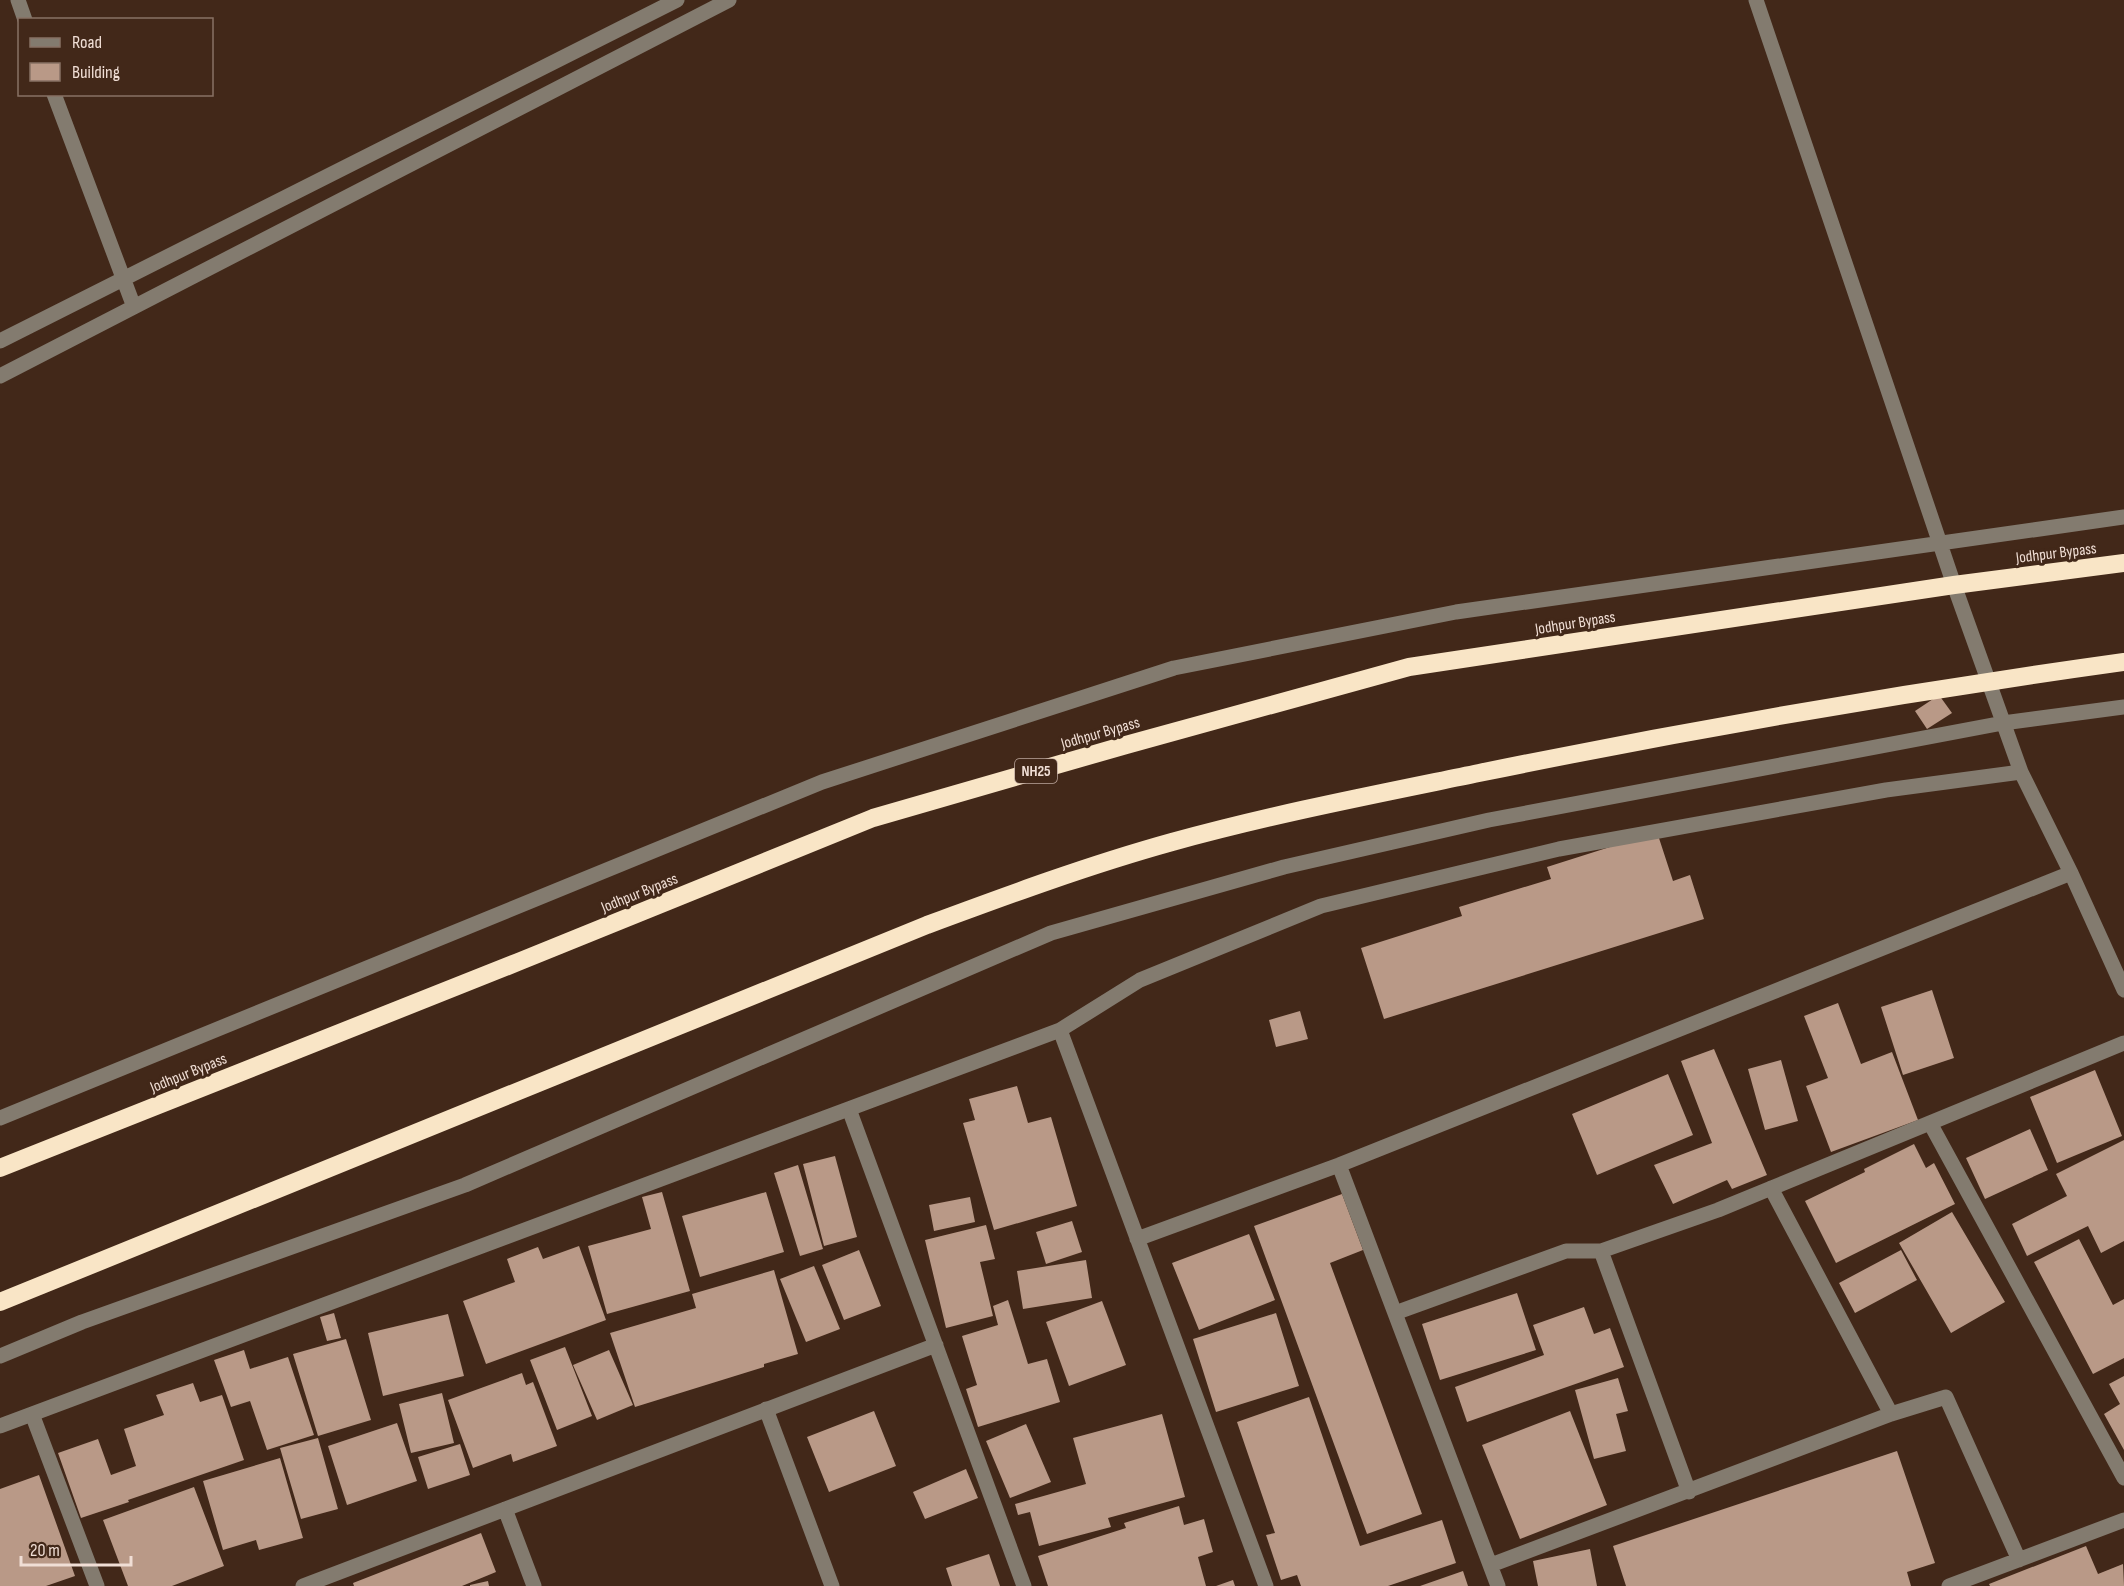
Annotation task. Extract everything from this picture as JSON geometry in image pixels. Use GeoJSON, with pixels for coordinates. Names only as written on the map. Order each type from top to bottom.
{"type":"FeatureCollection","features":[{"type":"Feature","properties":{"kind":"highway","name":"Jodhpur Bypass"},"geometry":{"type":"LineString","coordinates":[[0,1168],[518,963],[873,818],[1126,745],[1409,667],[1954,585],[2124,563]]}},
{"type":"Feature","properties":{"kind":"highway"},"geometry":{"type":"LineString","coordinates":[[0,1302],[927,925],[1047,881],[1172,842],[1304,809],[1650,738],[1988,681],[2124,662]]}},
{"type":"Feature","properties":{"kind":"street"},"geometry":{"type":"LineString","coordinates":[[18,0],[25,18]]}},
{"type":"Feature","properties":{"kind":"street"},"geometry":{"type":"LineString","coordinates":[[0,341],[677,0]]}},
{"type":"Feature","properties":{"kind":"street"},"geometry":{"type":"LineString","coordinates":[[0,376],[729,0]]}},
{"type":"Feature","properties":{"kind":"street"},"geometry":{"type":"LineString","coordinates":[[1756,0],[1954,585],[2021,772],[2071,873],[2124,990]]}},
{"type":"Feature","properties":{"kind":"street"},"geometry":{"type":"LineString","coordinates":[[55,96],[134,307]]}},
{"type":"Feature","properties":{"kind":"street"},"geometry":{"type":"LineString","coordinates":[[0,1118],[822,782],[1174,668],[1456,612],[2124,517]]}},
{"type":"Feature","properties":{"kind":"street"},"geometry":{"type":"LineString","coordinates":[[0,1356],[82,1322],[465,1185],[1051,933],[1284,867],[1489,820],[2003,723],[2124,707]]}},
{"type":"Feature","properties":{"kind":"street"},"geometry":{"type":"LineString","coordinates":[[0,1426],[1060,1030],[1140,980],[1321,906],[1559,849],[1886,790],[2021,772]]}},
{"type":"Feature","properties":{"kind":"street"},"geometry":{"type":"LineString","coordinates":[[1137,1239],[1339,1164],[2071,873]]}},
{"type":"Feature","properties":{"kind":"street"},"geometry":{"type":"LineString","coordinates":[[1060,1030],[1266,1586]]}},
{"type":"Feature","properties":{"kind":"street"},"geometry":{"type":"LineString","coordinates":[[1395,1313],[1566,1251],[1601,1251],[1718,1210],[2124,1043]]}},
{"type":"Feature","properties":{"kind":"street"},"geometry":{"type":"LineString","coordinates":[[849,1109],[1024,1586]]}},
{"type":"Feature","properties":{"kind":"street"},"geometry":{"type":"LineString","coordinates":[[1930,1123],[2124,1478]]}},
{"type":"Feature","properties":{"kind":"street"},"geometry":{"type":"LineString","coordinates":[[1339,1164],[1498,1586]]}},
{"type":"Feature","properties":{"kind":"street"},"geometry":{"type":"LineString","coordinates":[[1771,1188],[1891,1414]]}},
{"type":"Feature","properties":{"kind":"street"},"geometry":{"type":"LineString","coordinates":[[1601,1251],[1689,1492]]}},
{"type":"Feature","properties":{"kind":"street"},"geometry":{"type":"LineString","coordinates":[[303,1586],[337,1580],[506,1509],[936,1345]]}},
{"type":"Feature","properties":{"kind":"street"},"geometry":{"type":"LineString","coordinates":[[1491,1565],[1891,1414],[1946,1397],[2019,1560]]}},
{"type":"Feature","properties":{"kind":"street"},"geometry":{"type":"LineString","coordinates":[[766,1409],[832,1586]]}},
{"type":"Feature","properties":{"kind":"street"},"geometry":{"type":"LineString","coordinates":[[32,1414],[97,1586]]}},
{"type":"Feature","properties":{"kind":"street"},"geometry":{"type":"LineString","coordinates":[[506,1509],[534,1586]]}},
{"type":"Feature","properties":{"kind":"street"},"geometry":{"type":"LineString","coordinates":[[1949,1586],[2124,1520]]}},
{"type":"Feature","properties":{"kind":"building"},"geometry":{"type":"Polygon","coordinates":[[[1939,695],[1952,713],[1927,729],[1915,711],[1939,695]]]}},
{"type":"Feature","properties":{"kind":"building"},"geometry":{"type":"Polygon","coordinates":[[[1657,832],[1673,881],[1690,875],[1704,919],[1384,1019],[1361,948],[1462,916],[1459,907],[1551,879],[1547,867],[1657,832]]]}},
{"type":"Feature","properties":{"kind":"building"},"geometry":{"type":"Polygon","coordinates":[[[1932,990],[1954,1058],[1903,1075],[1881,1007],[1932,990]]]}},
{"type":"Feature","properties":{"kind":"building"},"geometry":{"type":"Polygon","coordinates":[[[1838,1003],[1861,1064],[1892,1052],[1918,1120],[1831,1152],[1806,1086],[1828,1078],[1804,1016],[1838,1003]]]}},
{"type":"Feature","properties":{"kind":"building"},"geometry":{"type":"Polygon","coordinates":[[[1300,1011],[1308,1039],[1276,1047],[1269,1020],[1300,1011]]]}},
{"type":"Feature","properties":{"kind":"building"},"geometry":{"type":"Polygon","coordinates":[[[1714,1049],[1767,1175],[1732,1189],[1727,1180],[1673,1204],[1654,1165],[1712,1143],[1681,1061],[1714,1049]]]}},
{"type":"Feature","properties":{"kind":"building"},"geometry":{"type":"Polygon","coordinates":[[[1781,1060],[1798,1121],[1765,1130],[1748,1069],[1781,1060]]]}},
{"type":"Feature","properties":{"kind":"building"},"geometry":{"type":"Polygon","coordinates":[[[2095,1070],[2122,1136],[2057,1163],[2030,1097],[2095,1070]]]}},
{"type":"Feature","properties":{"kind":"building"},"geometry":{"type":"Polygon","coordinates":[[[1668,1074],[1693,1135],[1597,1175],[1572,1114],[1668,1074]]]}},
{"type":"Feature","properties":{"kind":"building"},"geometry":{"type":"Polygon","coordinates":[[[1017,1086],[1028,1123],[1051,1117],[1077,1206],[994,1230],[963,1123],[975,1120],[969,1099],[1017,1086]]]}},
{"type":"Feature","properties":{"kind":"building"},"geometry":{"type":"Polygon","coordinates":[[[2030,1129],[2048,1170],[1985,1199],[1966,1158],[2030,1129]]]}},
{"type":"Feature","properties":{"kind":"building"},"geometry":{"type":"Polygon","coordinates":[[[2124,1140],[2124,1241],[2101,1253],[2088,1226],[2027,1256],[2012,1224],[2067,1196],[2056,1174],[2124,1140]]]}},
{"type":"Feature","properties":{"kind":"building"},"geometry":{"type":"Polygon","coordinates":[[[1914,1144],[1926,1168],[1934,1163],[1955,1204],[1836,1263],[1805,1201],[1865,1172],[1864,1169],[1914,1144]]]}},
{"type":"Feature","properties":{"kind":"building"},"geometry":{"type":"Polygon","coordinates":[[[835,1156],[857,1237],[824,1246],[803,1164],[835,1156]]]}},
{"type":"Feature","properties":{"kind":"building"},"geometry":{"type":"Polygon","coordinates":[[[798,1165],[823,1249],[800,1256],[774,1173],[798,1165]]]}},
{"type":"Feature","properties":{"kind":"building"},"geometry":{"type":"Polygon","coordinates":[[[662,1192],[690,1291],[607,1314],[588,1246],[651,1229],[642,1197],[662,1192]]]}},
{"type":"Feature","properties":{"kind":"building"},"geometry":{"type":"Polygon","coordinates":[[[766,1192],[784,1252],[700,1277],[682,1216],[766,1192]]]}},
{"type":"Feature","properties":{"kind":"building"},"geometry":{"type":"Polygon","coordinates":[[[1342,1194],[1363,1250],[1330,1263],[1422,1514],[1367,1534],[1254,1226],[1342,1194]]]}},
{"type":"Feature","properties":{"kind":"building"},"geometry":{"type":"Polygon","coordinates":[[[970,1197],[975,1222],[934,1231],[929,1205],[970,1197]]]}},
{"type":"Feature","properties":{"kind":"building"},"geometry":{"type":"Polygon","coordinates":[[[1952,1212],[2005,1302],[1951,1333],[1899,1243],[1952,1212]]]}},
{"type":"Feature","properties":{"kind":"building"},"geometry":{"type":"Polygon","coordinates":[[[1072,1221],[1082,1252],[1046,1264],[1036,1232],[1072,1221]]]}},
{"type":"Feature","properties":{"kind":"building"},"geometry":{"type":"Polygon","coordinates":[[[986,1225],[995,1259],[980,1262],[993,1316],[946,1328],[925,1240],[986,1225]]]}},
{"type":"Feature","properties":{"kind":"building"},"geometry":{"type":"Polygon","coordinates":[[[1249,1234],[1275,1300],[1199,1330],[1172,1263],[1249,1234]]]}},
{"type":"Feature","properties":{"kind":"building"},"geometry":{"type":"Polygon","coordinates":[[[2079,1239],[2113,1305],[2124,1299],[2124,1358],[2093,1374],[2034,1262],[2079,1239]]]}},
{"type":"Feature","properties":{"kind":"building"},"geometry":{"type":"Polygon","coordinates":[[[579,1246],[606,1320],[486,1364],[463,1301],[515,1282],[507,1259],[538,1247],[543,1259],[579,1246]]]}},
{"type":"Feature","properties":{"kind":"building"},"geometry":{"type":"Polygon","coordinates":[[[859,1250],[881,1306],[844,1320],[822,1265],[859,1250]]]}},
{"type":"Feature","properties":{"kind":"building"},"geometry":{"type":"Polygon","coordinates":[[[1901,1250],[1917,1280],[1855,1313],[1839,1283],[1901,1250]]]}},
{"type":"Feature","properties":{"kind":"building"},"geometry":{"type":"Polygon","coordinates":[[[1086,1260],[1092,1298],[1023,1309],[1017,1271],[1086,1260]]]}},
{"type":"Feature","properties":{"kind":"building"},"geometry":{"type":"Polygon","coordinates":[[[814,1266],[840,1329],[806,1342],[780,1279],[814,1266]]]}},
{"type":"Feature","properties":{"kind":"building"},"geometry":{"type":"Polygon","coordinates":[[[774,1270],[798,1354],[764,1364],[764,1367],[635,1407],[610,1333],[696,1308],[692,1294],[774,1270]]]}},
{"type":"Feature","properties":{"kind":"building"},"geometry":{"type":"Polygon","coordinates":[[[1517,1293],[1536,1350],[1440,1380],[1422,1324],[1517,1293]]]}},
{"type":"Feature","properties":{"kind":"building"},"geometry":{"type":"Polygon","coordinates":[[[1008,1300],[1028,1364],[1047,1359],[1060,1402],[978,1427],[966,1389],[977,1385],[962,1336],[998,1325],[993,1306],[1008,1300]]]}},
{"type":"Feature","properties":{"kind":"building"},"geometry":{"type":"Polygon","coordinates":[[[1102,1301],[1126,1365],[1069,1386],[1046,1322],[1102,1301]]]}},
{"type":"Feature","properties":{"kind":"building"},"geometry":{"type":"Polygon","coordinates":[[[1584,1307],[1594,1334],[1610,1328],[1624,1367],[1467,1422],[1455,1387],[1544,1355],[1533,1325],[1584,1307]]]}},
{"type":"Feature","properties":{"kind":"building"},"geometry":{"type":"Polygon","coordinates":[[[334,1313],[341,1338],[327,1341],[320,1317],[334,1313]]]}},
{"type":"Feature","properties":{"kind":"building"},"geometry":{"type":"Polygon","coordinates":[[[1276,1313],[1299,1386],[1216,1412],[1193,1339],[1276,1313]]]}},
{"type":"Feature","properties":{"kind":"building"},"geometry":{"type":"Polygon","coordinates":[[[448,1314],[464,1376],[383,1396],[368,1333],[448,1314]]]}},
{"type":"Feature","properties":{"kind":"building"},"geometry":{"type":"Polygon","coordinates":[[[346,1339],[371,1420],[318,1436],[293,1354],[346,1339]]]}},
{"type":"Feature","properties":{"kind":"building"},"geometry":{"type":"Polygon","coordinates":[[[565,1347],[592,1416],[557,1430],[530,1360],[565,1347]]]}},
{"type":"Feature","properties":{"kind":"building"},"geometry":{"type":"Polygon","coordinates":[[[244,1350],[250,1369],[288,1357],[314,1435],[267,1450],[250,1401],[231,1407],[214,1360],[244,1350]]]}},
{"type":"Feature","properties":{"kind":"building"},"geometry":{"type":"Polygon","coordinates":[[[609,1350],[633,1405],[597,1420],[573,1365],[609,1350]]]}},
{"type":"Feature","properties":{"kind":"building"},"geometry":{"type":"Polygon","coordinates":[[[522,1373],[526,1385],[533,1382],[557,1446],[513,1462],[511,1454],[473,1468],[448,1400],[522,1373]]]}},
{"type":"Feature","properties":{"kind":"building"},"geometry":{"type":"Polygon","coordinates":[[[2124,1376],[2124,1450],[2104,1414],[2120,1404],[2109,1384],[2124,1376]]]}},
{"type":"Feature","properties":{"kind":"building"},"geometry":{"type":"Polygon","coordinates":[[[1618,1378],[1628,1411],[1616,1414],[1626,1451],[1594,1459],[1575,1390],[1618,1378]]]}},
{"type":"Feature","properties":{"kind":"building"},"geometry":{"type":"Polygon","coordinates":[[[193,1383],[200,1402],[222,1395],[244,1460],[81,1518],[58,1453],[98,1439],[111,1475],[136,1466],[124,1429],[164,1415],[156,1395],[193,1383]]]}},
{"type":"Feature","properties":{"kind":"building"},"geometry":{"type":"Polygon","coordinates":[[[442,1393],[454,1443],[411,1453],[399,1404],[442,1393]]]}},
{"type":"Feature","properties":{"kind":"building"},"geometry":{"type":"Polygon","coordinates":[[[1309,1397],[1360,1546],[1442,1520],[1456,1563],[1388,1586],[1301,1586],[1297,1575],[1281,1580],[1266,1535],[1275,1533],[1237,1422],[1309,1397]]]}},
{"type":"Feature","properties":{"kind":"building"},"geometry":{"type":"Polygon","coordinates":[[[874,1411],[896,1466],[829,1492],[807,1437],[874,1411]]]}},
{"type":"Feature","properties":{"kind":"building"},"geometry":{"type":"Polygon","coordinates":[[[1570,1411],[1607,1505],[1520,1539],[1482,1445],[1570,1411]]]}},
{"type":"Feature","properties":{"kind":"building"},"geometry":{"type":"Polygon","coordinates":[[[1162,1414],[1185,1497],[1108,1518],[1111,1527],[1039,1546],[1030,1512],[1018,1515],[1015,1504],[1086,1484],[1073,1438],[1162,1414]]]}},
{"type":"Feature","properties":{"kind":"building"},"geometry":{"type":"Polygon","coordinates":[[[397,1423],[417,1481],[347,1505],[328,1446],[397,1423]]]}},
{"type":"Feature","properties":{"kind":"building"},"geometry":{"type":"Polygon","coordinates":[[[1026,1424],[1051,1482],[1010,1498],[986,1441],[1026,1424]]]}},
{"type":"Feature","properties":{"kind":"building"},"geometry":{"type":"Polygon","coordinates":[[[318,1438],[338,1509],[301,1519],[280,1448],[318,1438]]]}},
{"type":"Feature","properties":{"kind":"building"},"geometry":{"type":"Polygon","coordinates":[[[460,1444],[470,1475],[428,1489],[418,1457],[460,1444]]]}},
{"type":"Feature","properties":{"kind":"building"},"geometry":{"type":"Polygon","coordinates":[[[1897,1451],[1935,1563],[1907,1572],[1911,1586],[1626,1586],[1613,1546],[1897,1451]]]}},
{"type":"Feature","properties":{"kind":"building"},"geometry":{"type":"Polygon","coordinates":[[[280,1458],[303,1538],[259,1550],[256,1540],[223,1550],[203,1481],[280,1458]]]}},
{"type":"Feature","properties":{"kind":"building"},"geometry":{"type":"Polygon","coordinates":[[[966,1469],[978,1498],[925,1519],[913,1492],[966,1469]]]}},
{"type":"Feature","properties":{"kind":"building"},"geometry":{"type":"Polygon","coordinates":[[[39,1475],[75,1576],[46,1586],[0,1586],[0,1489],[39,1475]]]}},
{"type":"Feature","properties":{"kind":"building"},"geometry":{"type":"Polygon","coordinates":[[[194,1487],[224,1566],[172,1586],[128,1586],[103,1520],[194,1487]]]}},
{"type":"Feature","properties":{"kind":"building"},"geometry":{"type":"Polygon","coordinates":[[[1179,1506],[1184,1525],[1204,1519],[1213,1552],[1198,1557],[1206,1586],[1048,1586],[1038,1556],[1126,1528],[1124,1523],[1179,1506]]]}},
{"type":"Feature","properties":{"kind":"building"},"geometry":{"type":"Polygon","coordinates":[[[481,1533],[496,1572],[462,1586],[354,1586],[353,1583],[481,1533]]]}},
{"type":"Feature","properties":{"kind":"building"},"geometry":{"type":"Polygon","coordinates":[[[2086,1546],[2098,1574],[2123,1564],[2124,1586],[1990,1586],[1989,1584],[2086,1546]]]}},
{"type":"Feature","properties":{"kind":"building"},"geometry":{"type":"Polygon","coordinates":[[[1590,1549],[1597,1586],[1538,1586],[1533,1561],[1590,1549]]]}},
{"type":"Feature","properties":{"kind":"building"},"geometry":{"type":"Polygon","coordinates":[[[989,1554],[1000,1586],[952,1586],[946,1568],[989,1554]]]}},
{"type":"Feature","properties":{"kind":"building"},"geometry":{"type":"Polygon","coordinates":[[[1463,1571],[1468,1586],[1420,1586],[1463,1571]]]}},
{"type":"Feature","properties":{"kind":"building"},"geometry":{"type":"Polygon","coordinates":[[[1233,1580],[1235,1586],[1216,1586],[1233,1580]]]}},
{"type":"Feature","properties":{"kind":"building"},"geometry":{"type":"Polygon","coordinates":[[[488,1581],[489,1586],[470,1586],[470,1585],[488,1581]]]}}]}
